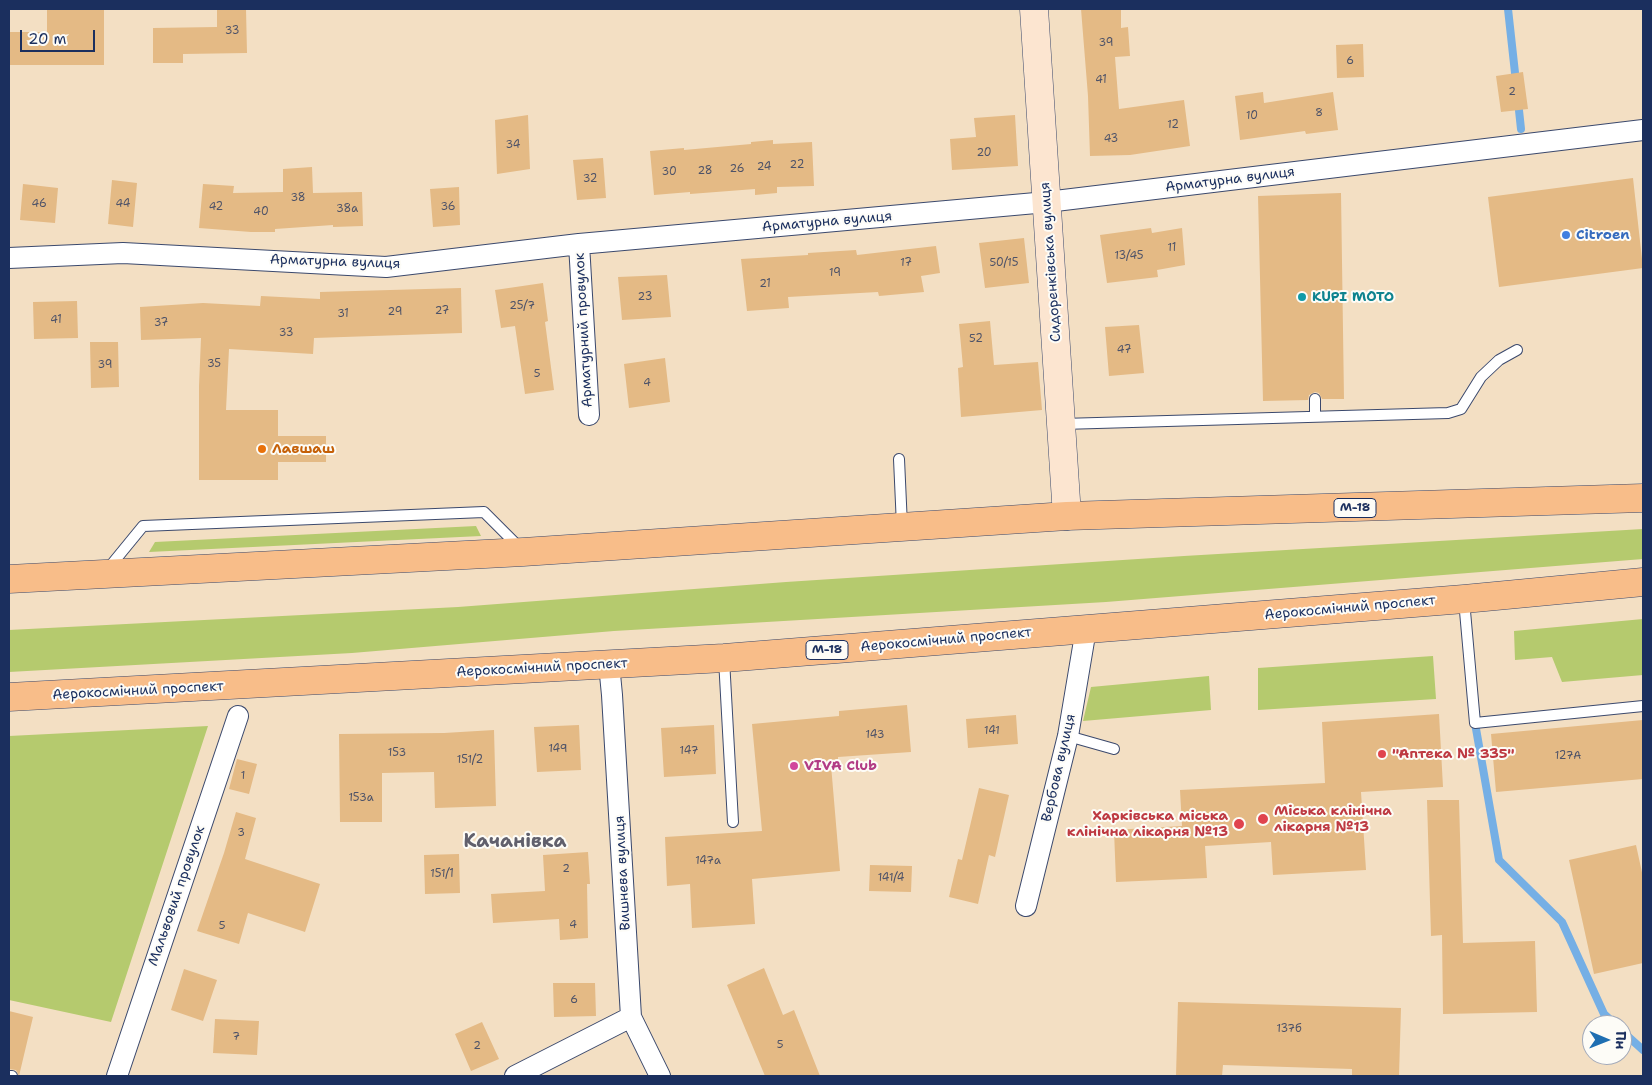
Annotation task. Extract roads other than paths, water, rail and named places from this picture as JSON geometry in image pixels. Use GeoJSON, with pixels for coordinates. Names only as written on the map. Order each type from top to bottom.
{"type":"FeatureCollection","features":[{"type":"Feature","properties":{"kind":"main road","name":"Сидоренківська вулиця"},"geometry":{"type":"LineString","coordinates":[[1034,9],[1062,424],[1066,516]]}},
{"type":"Feature","properties":{"kind":"main road","name":"М-18"},"geometry":{"type":"LineString","coordinates":[[9,578],[523,552],[1066,516],[1643,498]]}},
{"type":"Feature","properties":{"kind":"main road","name":"Аерокосмічний проспект"},"geometry":{"type":"LineString","coordinates":[[9,697],[724,658],[1464,599],[1643,582]]}},
{"type":"Feature","properties":{"kind":"street","name":"Арматурна вулиця"},"geometry":{"type":"LineString","coordinates":[[9,258],[123,253],[386,267],[579,244],[1047,202],[1643,130]]}},
{"type":"Feature","properties":{"kind":"street","name":"Арматурний провулок"},"geometry":{"type":"LineString","coordinates":[[579,244],[589,415]]}},
{"type":"Feature","properties":{"kind":"street","name":"Вербова вулиця"},"geometry":{"type":"LineString","coordinates":[[1026,906],[1068,736],[1086,629]]}},
{"type":"Feature","properties":{"kind":"street","name":"Вишнева вулиця"},"geometry":{"type":"LineString","coordinates":[[609,664],[631,1017],[660,1076]]}},
{"type":"Feature","properties":{"kind":"street","name":"Мальвовий провулок"},"geometry":{"type":"LineString","coordinates":[[118,1076],[238,716]]}},
{"type":"Feature","properties":{"kind":"street"},"geometry":{"type":"LineString","coordinates":[[515,1076],[631,1017]]}},
{"type":"Feature","properties":{"kind":"lane"},"geometry":{"type":"LineString","coordinates":[[1062,424],[1448,413],[1462,409],[1481,377],[1499,360],[1517,350]]}},
{"type":"Feature","properties":{"kind":"lane"},"geometry":{"type":"LineString","coordinates":[[1315,399],[1315,417]]}},
{"type":"Feature","properties":{"kind":"lane"},"geometry":{"type":"LineString","coordinates":[[899,459],[902,528]]}},
{"type":"Feature","properties":{"kind":"lane"},"geometry":{"type":"LineString","coordinates":[[104,573],[143,526],[484,512],[523,552]]}},
{"type":"Feature","properties":{"kind":"lane"},"geometry":{"type":"LineString","coordinates":[[1464,599],[1475,723],[1643,706]]}},
{"type":"Feature","properties":{"kind":"lane"},"geometry":{"type":"LineString","coordinates":[[724,658],[733,822]]}},
{"type":"Feature","properties":{"kind":"lane"},"geometry":{"type":"LineString","coordinates":[[1068,736],[1114,749]]}},
{"type":"Feature","properties":{"kind":"waterway"},"geometry":{"type":"LineString","coordinates":[[1508,9],[1516,82]]}},
{"type":"Feature","properties":{"kind":"waterway"},"geometry":{"type":"LineString","coordinates":[[1518,101],[1521,129]]}},
{"type":"Feature","properties":{"kind":"waterway"},"geometry":{"type":"LineString","coordinates":[[1475,723],[1499,860],[1562,922],[1605,1015]]}},
{"type":"Feature","properties":{"kind":"waterway"},"geometry":{"type":"LineString","coordinates":[[1632,1040],[1643,1050]]}},
{"type":"Feature","properties":{"kind":"place","name":"Citroen"},"geometry":{"type":"Point","coordinates":[1566,235]}},
{"type":"Feature","properties":{"kind":"place","name":"KUPI MOTO"},"geometry":{"type":"Point","coordinates":[1302,297]}},
{"type":"Feature","properties":{"kind":"place","name":"Лавшаш"},"geometry":{"type":"Point","coordinates":[262,449]}},
{"type":"Feature","properties":{"kind":"place","name":"\"Аптека № 335\""},"geometry":{"type":"Point","coordinates":[1382,754]}},
{"type":"Feature","properties":{"kind":"place","name":"VIVA Club"},"geometry":{"type":"Point","coordinates":[794,766]}},
{"type":"Feature","properties":{"kind":"place","name":"Міська клінічна лікарня №13"},"geometry":{"type":"Point","coordinates":[1263,819]}},
{"type":"Feature","properties":{"kind":"place","name":"Харківська міська клінічна лікарня №13"},"geometry":{"type":"Point","coordinates":[1239,824]}},
{"type":"Feature","properties":{"kind":"district","name":"Качанівка"},"geometry":{"type":"Point","coordinates":[515,842]}}]}
